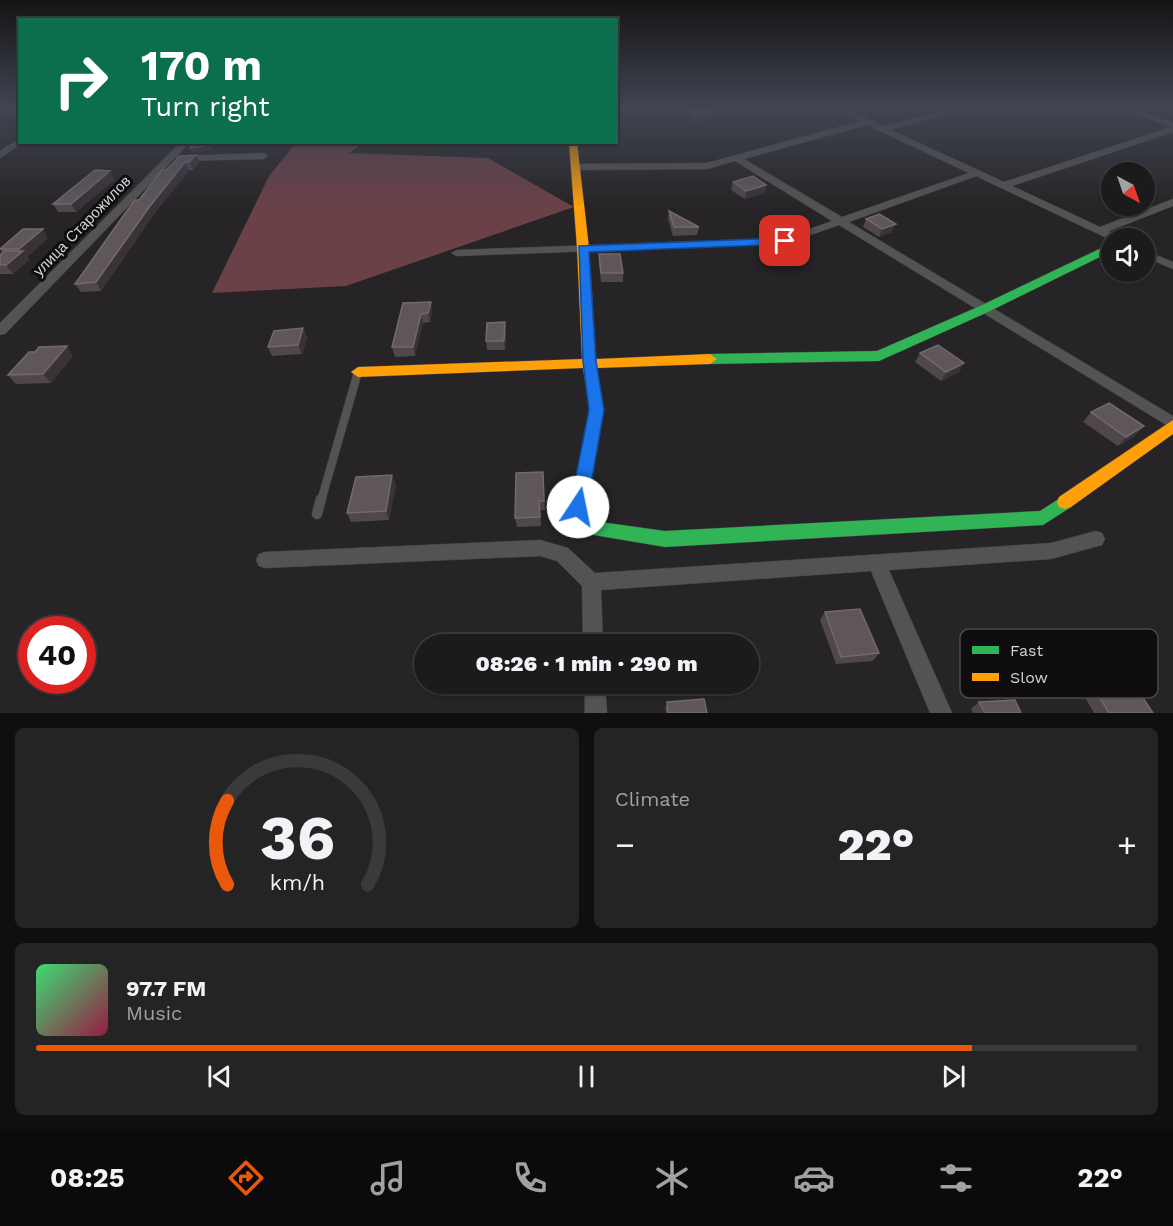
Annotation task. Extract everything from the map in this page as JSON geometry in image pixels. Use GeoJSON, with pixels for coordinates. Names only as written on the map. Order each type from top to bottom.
{"type":"FeatureCollection","features":[{"type":"Feature","properties":{"kind":"street"},"geometry":{"type":"LineString","coordinates":[[576,167],[706,166],[801,140]]}},
{"type":"Feature","properties":{"kind":"street"},"geometry":{"type":"LineString","coordinates":[[907,140],[1099,231],[1173,202]]}},
{"type":"Feature","properties":{"kind":"street"},"geometry":{"type":"LineString","coordinates":[[1003,186],[1135,140]]}},
{"type":"Feature","properties":{"kind":"street"},"geometry":{"type":"LineString","coordinates":[[0,155],[18,143]]}},
{"type":"Feature","properties":{"kind":"street","name":"улица Старожилов"},"geometry":{"type":"LineString","coordinates":[[0,331],[184,144]]}},
{"type":"Feature","properties":{"kind":"street"},"geometry":{"type":"LineString","coordinates":[[573,144],[590,361],[597,410],[578,507],[588,528],[665,539],[1043,518],[1173,424],[736,158]]}},
{"type":"Feature","properties":{"kind":"street"},"geometry":{"type":"LineString","coordinates":[[169,158],[264,156]]}},
{"type":"Feature","properties":{"kind":"street"},"geometry":{"type":"LineString","coordinates":[[457,253],[785,241],[977,173]]}},
{"type":"Feature","properties":{"kind":"street"},"geometry":{"type":"LineString","coordinates":[[358,372],[590,361],[879,356],[984,309],[1101,251]]}},
{"type":"Feature","properties":{"kind":"street"},"geometry":{"type":"LineString","coordinates":[[1155,258],[1173,266]]}},
{"type":"Feature","properties":{"kind":"street"},"geometry":{"type":"LineString","coordinates":[[591,582],[1051,551],[1096,539]]}},
{"type":"Feature","properties":{"kind":"street"},"geometry":{"type":"LineString","coordinates":[[265,560],[540,548],[562,554],[591,582],[593,634]]}},
{"type":"Feature","properties":{"kind":"street"},"geometry":{"type":"LineString","coordinates":[[877,563],[941,713]]}},
{"type":"Feature","properties":{"kind":"street"},"geometry":{"type":"LineString","coordinates":[[595,694],[596,713]]}},
{"type":"Feature","properties":{"kind":"lane"},"geometry":{"type":"LineString","coordinates":[[317,514],[358,372]]}},
{"type":"Feature","properties":{"kind":"shaded area"},"geometry":{"type":"Polygon","coordinates":[[[295,144],[362,144],[349,153],[488,158],[574,207],[346,286],[212,293],[269,176],[295,144]]]}},
{"type":"Feature","properties":{"kind":"building"},"geometry":{"type":"Polygon","coordinates":[[[193,144],[209,144],[208,145],[190,148],[193,144]]]}},
{"type":"Feature","properties":{"kind":"building"},"geometry":{"type":"Polygon","coordinates":[[[196,155],[189,162],[185,162],[150,206],[96,282],[75,284],[135,200],[139,200],[162,170],[166,170],[180,156],[196,155]]]}},
{"type":"Feature","properties":{"kind":"building"},"geometry":{"type":"Polygon","coordinates":[[[95,170],[110,171],[71,204],[53,204],[95,170]]]}},
{"type":"Feature","properties":{"kind":"building"},"geometry":{"type":"Polygon","coordinates":[[[753,176],[766,185],[746,191],[733,182],[753,176]]]}},
{"type":"Feature","properties":{"kind":"building"},"geometry":{"type":"Polygon","coordinates":[[[669,211],[699,227],[674,227],[669,211]]]}},
{"type":"Feature","properties":{"kind":"building"},"geometry":{"type":"Polygon","coordinates":[[[879,214],[896,224],[882,229],[866,219],[879,214]]]}},
{"type":"Feature","properties":{"kind":"building"},"geometry":{"type":"Polygon","coordinates":[[[23,229],[43,229],[19,249],[0,249],[23,229]]]}},
{"type":"Feature","properties":{"kind":"building"},"geometry":{"type":"Polygon","coordinates":[[[4,251],[23,251],[6,265],[0,265],[0,255],[4,251]]]}},
{"type":"Feature","properties":{"kind":"building"},"geometry":{"type":"Polygon","coordinates":[[[599,254],[620,254],[623,273],[601,273],[599,254]]]}},
{"type":"Feature","properties":{"kind":"building"},"geometry":{"type":"Polygon","coordinates":[[[431,302],[428,313],[421,314],[413,347],[392,347],[403,303],[431,302]]]}},
{"type":"Feature","properties":{"kind":"building"},"geometry":{"type":"Polygon","coordinates":[[[505,322],[504,341],[486,341],[487,323],[505,322]]]}},
{"type":"Feature","properties":{"kind":"building"},"geometry":{"type":"Polygon","coordinates":[[[303,328],[298,345],[268,347],[274,331],[303,328]]]}},
{"type":"Feature","properties":{"kind":"building"},"geometry":{"type":"Polygon","coordinates":[[[938,345],[964,363],[946,372],[920,353],[938,345]]]}},
{"type":"Feature","properties":{"kind":"building"},"geometry":{"type":"Polygon","coordinates":[[[67,346],[43,374],[8,375],[29,352],[35,352],[39,347],[67,346]]]}},
{"type":"Feature","properties":{"kind":"building"},"geometry":{"type":"Polygon","coordinates":[[[1109,403],[1144,426],[1126,437],[1091,412],[1109,403]]]}},
{"type":"Feature","properties":{"kind":"building"},"geometry":{"type":"Polygon","coordinates":[[[543,472],[544,501],[539,501],[540,517],[515,518],[516,473],[543,472]]]}},
{"type":"Feature","properties":{"kind":"building"},"geometry":{"type":"Polygon","coordinates":[[[392,475],[386,511],[347,513],[356,477],[392,475]]]}},
{"type":"Feature","properties":{"kind":"building"},"geometry":{"type":"Polygon","coordinates":[[[860,609],[879,653],[841,657],[825,612],[860,609]]]}},
{"type":"Feature","properties":{"kind":"building"},"geometry":{"type":"Polygon","coordinates":[[[1100,698],[1143,698],[1153,713],[1109,713],[1100,698]]]}},
{"type":"Feature","properties":{"kind":"building"},"geometry":{"type":"Polygon","coordinates":[[[704,699],[707,713],[668,713],[667,702],[704,699]]]}},
{"type":"Feature","properties":{"kind":"building"},"geometry":{"type":"Polygon","coordinates":[[[1015,700],[1021,713],[985,713],[979,702],[1015,700]]]}},
{"type":"Feature","properties":{"kind":"traffic: fast"},"geometry":{"type":"LineString","coordinates":[[710,359],[879,356],[984,309],[1101,251]]}},
{"type":"Feature","properties":{"kind":"traffic: fast"},"geometry":{"type":"LineString","coordinates":[[582,487],[578,507],[588,528],[665,539],[1043,518],[1065,502]]}},
{"type":"Feature","properties":{"kind":"traffic: slow"},"geometry":{"type":"LineString","coordinates":[[573,144],[583,248],[589,361],[597,410],[582,487]]}},
{"type":"Feature","properties":{"kind":"traffic: slow"},"geometry":{"type":"LineString","coordinates":[[358,372],[710,359]]}},
{"type":"Feature","properties":{"kind":"traffic: slow"},"geometry":{"type":"LineString","coordinates":[[1065,502],[1173,426]]}},
{"type":"Feature","properties":{"kind":"route"},"geometry":{"type":"LineString","coordinates":[[578,507],[597,410],[590,361],[583,248],[785,241]]}}]}
